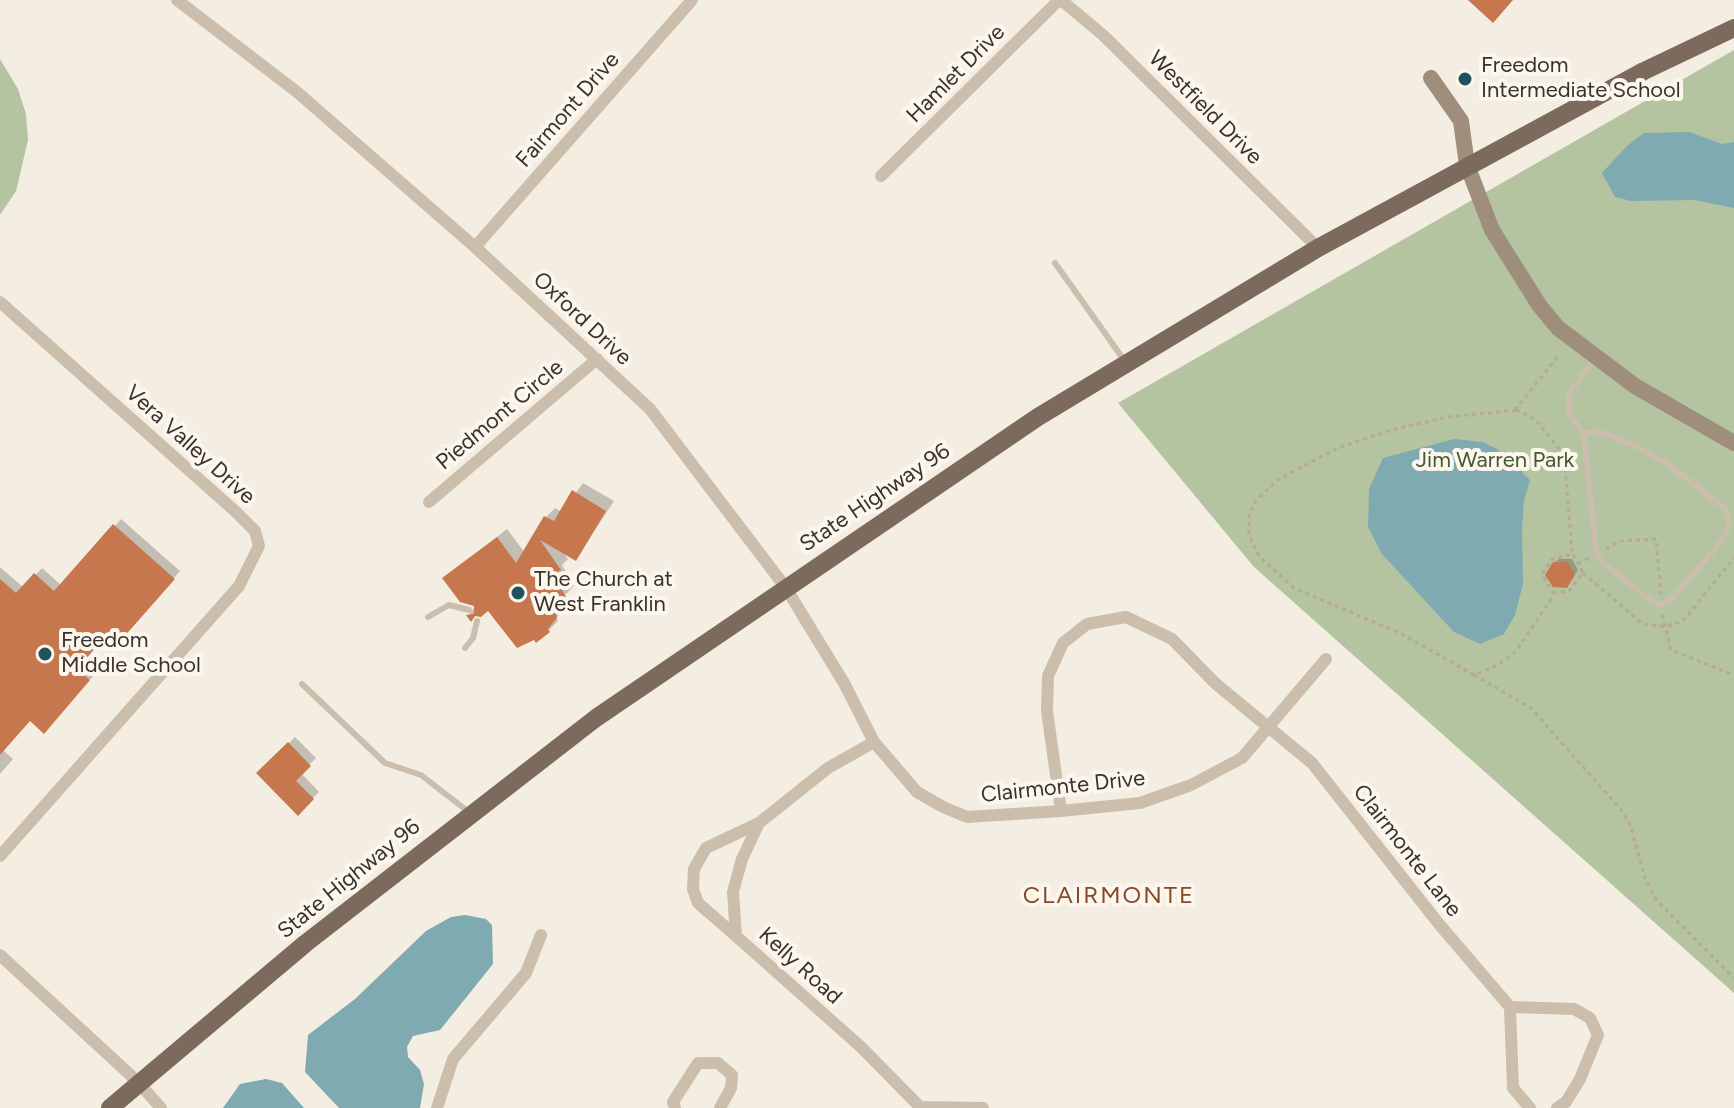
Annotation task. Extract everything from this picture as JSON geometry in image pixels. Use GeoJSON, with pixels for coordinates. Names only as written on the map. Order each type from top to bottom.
{"type":"FeatureCollection","features":[{"type":"Feature","properties":{"kind":"main road","name":"State Highway 96"},"geometry":{"type":"LineString","coordinates":[[110,1108],[470,813],[596,718],[1038,417],[1318,248],[1467,165],[1734,28]]}},
{"type":"Feature","properties":{"kind":"street","name":"Oxford Drive"},"geometry":{"type":"LineString","coordinates":[[177,0],[297,92],[475,247],[650,409],[786,588],[844,683],[874,742]]}},
{"type":"Feature","properties":{"kind":"street","name":"Fairmont Drive"},"geometry":{"type":"LineString","coordinates":[[475,247],[692,0]]}},
{"type":"Feature","properties":{"kind":"street","name":"Hamlet Drive"},"geometry":{"type":"LineString","coordinates":[[881,176],[1060,0]]}},
{"type":"Feature","properties":{"kind":"street","name":"Westfield Drive"},"geometry":{"type":"LineString","coordinates":[[1060,0],[1103,35],[1318,248]]}},
{"type":"Feature","properties":{"kind":"street"},"geometry":{"type":"LineString","coordinates":[[1431,78],[1461,121],[1467,165],[1492,230],[1521,281],[1558,328],[1635,386],[1734,443]]}},
{"type":"Feature","properties":{"kind":"street","name":"Vera Valley Drive"},"geometry":{"type":"LineString","coordinates":[[0,302],[236,512],[255,531],[259,546],[239,586],[0,856]]}},
{"type":"Feature","properties":{"kind":"street","name":"Piedmont Circle"},"geometry":{"type":"LineString","coordinates":[[429,502],[597,359]]}},
{"type":"Feature","properties":{"kind":"street","name":"Clairmonte Lane"},"geometry":{"type":"LineString","coordinates":[[1061,811],[1047,711],[1048,676],[1063,643],[1087,624],[1126,617],[1172,639],[1216,684],[1312,763],[1439,924],[1510,1007]]}},
{"type":"Feature","properties":{"kind":"street","name":"Clairmonte Drive"},"geometry":{"type":"LineString","coordinates":[[874,742],[917,792],[967,817],[1140,803],[1191,785],[1242,758],[1326,659]]}},
{"type":"Feature","properties":{"kind":"street","name":"Kelly Road"},"geometry":{"type":"LineString","coordinates":[[874,742],[828,768],[759,823],[742,859],[733,892],[736,936],[861,1047],[921,1108],[983,1108]]}},
{"type":"Feature","properties":{"kind":"street"},"geometry":{"type":"LineString","coordinates":[[736,936],[698,903],[693,889],[694,869],[706,848],[759,823]]}},
{"type":"Feature","properties":{"kind":"street"},"geometry":{"type":"LineString","coordinates":[[437,1108],[453,1059],[526,973],[541,935]]}},
{"type":"Feature","properties":{"kind":"street"},"geometry":{"type":"LineString","coordinates":[[0,955],[138,1082],[161,1108]]}},
{"type":"Feature","properties":{"kind":"street"},"geometry":{"type":"LineString","coordinates":[[1530,1108],[1513,1088],[1510,1007],[1574,1009],[1590,1018],[1598,1035],[1580,1079],[1566,1102],[1557,1108]]}},
{"type":"Feature","properties":{"kind":"street"},"geometry":{"type":"LineString","coordinates":[[675,1108],[673,1102],[698,1063],[718,1063],[732,1075],[731,1088],[720,1108]]}},
{"type":"Feature","properties":{"kind":"lane"},"geometry":{"type":"LineString","coordinates":[[1055,263],[1127,363]]}},
{"type":"Feature","properties":{"kind":"lane"},"geometry":{"type":"LineString","coordinates":[[1584,434],[1600,432],[1636,446],[1666,463],[1725,508],[1730,525],[1719,544],[1672,599],[1660,605],[1603,563],[1598,554],[1584,434],[1570,415],[1568,395],[1595,358]]}},
{"type":"Feature","properties":{"kind":"lane"},"geometry":{"type":"LineString","coordinates":[[428,617],[449,605],[469,610]]}},
{"type":"Feature","properties":{"kind":"lane"},"geometry":{"type":"LineString","coordinates":[[465,648],[473,638],[477,621]]}},
{"type":"Feature","properties":{"kind":"lane"},"geometry":{"type":"LineString","coordinates":[[302,684],[385,763],[421,775],[470,813]]}},
{"type":"Feature","properties":{"kind":"path"},"geometry":{"type":"LineString","coordinates":[[1515,410],[1560,354]]}},
{"type":"Feature","properties":{"kind":"path"},"geometry":{"type":"LineString","coordinates":[[1553,593],[1569,591],[1583,573],[1572,554],[1565,465],[1560,450],[1535,419],[1515,410],[1448,417],[1391,430],[1338,448],[1279,479],[1256,500],[1249,514],[1249,534],[1259,556],[1294,588],[1380,624],[1531,708],[1621,810],[1630,824],[1645,879],[1657,901],[1734,978]]}},
{"type":"Feature","properties":{"kind":"path"},"geometry":{"type":"LineString","coordinates":[[1578,564],[1621,541],[1656,539],[1660,605],[1671,650],[1734,675]]}},
{"type":"Feature","properties":{"kind":"path"},"geometry":{"type":"LineString","coordinates":[[1553,593],[1542,575],[1551,560],[1572,554]]}},
{"type":"Feature","properties":{"kind":"path"},"geometry":{"type":"LineString","coordinates":[[1474,675],[1498,665],[1516,651],[1553,593]]}},
{"type":"Feature","properties":{"kind":"green space","name":"Jim Warren Park"},"geometry":{"type":"Polygon","coordinates":[[[1734,50],[1734,993],[1254,567],[1118,403],[1734,50]]]}},
{"type":"Feature","properties":{"kind":"green space"},"geometry":{"type":"Polygon","coordinates":[[[0,59],[18,89],[26,114],[28,140],[16,191],[0,215],[0,59]]]}},
{"type":"Feature","properties":{"kind":"water"},"geometry":{"type":"Polygon","coordinates":[[[1690,132],[1722,144],[1734,142],[1734,208],[1694,200],[1631,201],[1615,197],[1602,173],[1627,146],[1644,133],[1690,132]]]}},
{"type":"Feature","properties":{"kind":"water"},"geometry":{"type":"Polygon","coordinates":[[[1454,439],[1483,442],[1497,449],[1530,480],[1524,501],[1522,529],[1523,584],[1515,615],[1504,634],[1480,644],[1454,632],[1382,554],[1368,527],[1369,489],[1383,458],[1454,439]]]}},
{"type":"Feature","properties":{"kind":"water"},"geometry":{"type":"Polygon","coordinates":[[[465,915],[486,919],[492,925],[493,964],[440,1030],[413,1036],[407,1047],[408,1057],[420,1070],[424,1084],[420,1108],[339,1108],[305,1072],[308,1035],[355,999],[426,931],[451,917],[465,915]]]}},
{"type":"Feature","properties":{"kind":"water"},"geometry":{"type":"Polygon","coordinates":[[[266,1079],[282,1083],[304,1108],[223,1108],[240,1084],[266,1079]]]}},
{"type":"Feature","properties":{"kind":"building","name":"Freedom Intermediate School"},"geometry":{"type":"Polygon","coordinates":[[[1468,0],[1513,0],[1493,23],[1468,0]]]}},
{"type":"Feature","properties":{"kind":"building","name":"The Church at West Franklin"},"geometry":{"type":"Polygon","coordinates":[[[572,490],[606,511],[576,561],[540,540],[561,570],[553,574],[566,597],[554,606],[557,618],[548,629],[550,632],[536,643],[534,640],[517,648],[488,611],[481,617],[475,616],[471,622],[466,615],[474,614],[474,606],[460,602],[442,578],[497,537],[516,563],[544,516],[554,521],[572,490]]]}},
{"type":"Feature","properties":{"kind":"building","name":"Freedom Middle School"},"geometry":{"type":"Polygon","coordinates":[[[113,524],[175,579],[122,639],[111,630],[77,669],[90,680],[44,734],[30,721],[0,755],[0,579],[16,593],[34,573],[54,591],[113,524]]]}},
{"type":"Feature","properties":{"kind":"building"},"geometry":{"type":"Polygon","coordinates":[[[1553,562],[1568,562],[1575,575],[1567,588],[1553,587],[1545,575],[1553,562]]]}},
{"type":"Feature","properties":{"kind":"building"},"geometry":{"type":"Polygon","coordinates":[[[288,742],[311,766],[296,781],[314,799],[298,816],[256,773],[288,742]]]}},
{"type":"Feature","properties":{"kind":"place","name":"Freedom Intermediate School"},"geometry":{"type":"Point","coordinates":[1465,79]}},
{"type":"Feature","properties":{"kind":"place","name":"The Church at West Franklin"},"geometry":{"type":"Point","coordinates":[518,593]}},
{"type":"Feature","properties":{"kind":"place","name":"Freedom Middle School"},"geometry":{"type":"Point","coordinates":[45,654]}},
{"type":"Feature","properties":{"kind":"district","name":"CLAIRMONTE"},"geometry":{"type":"Point","coordinates":[1109,896]}}]}
